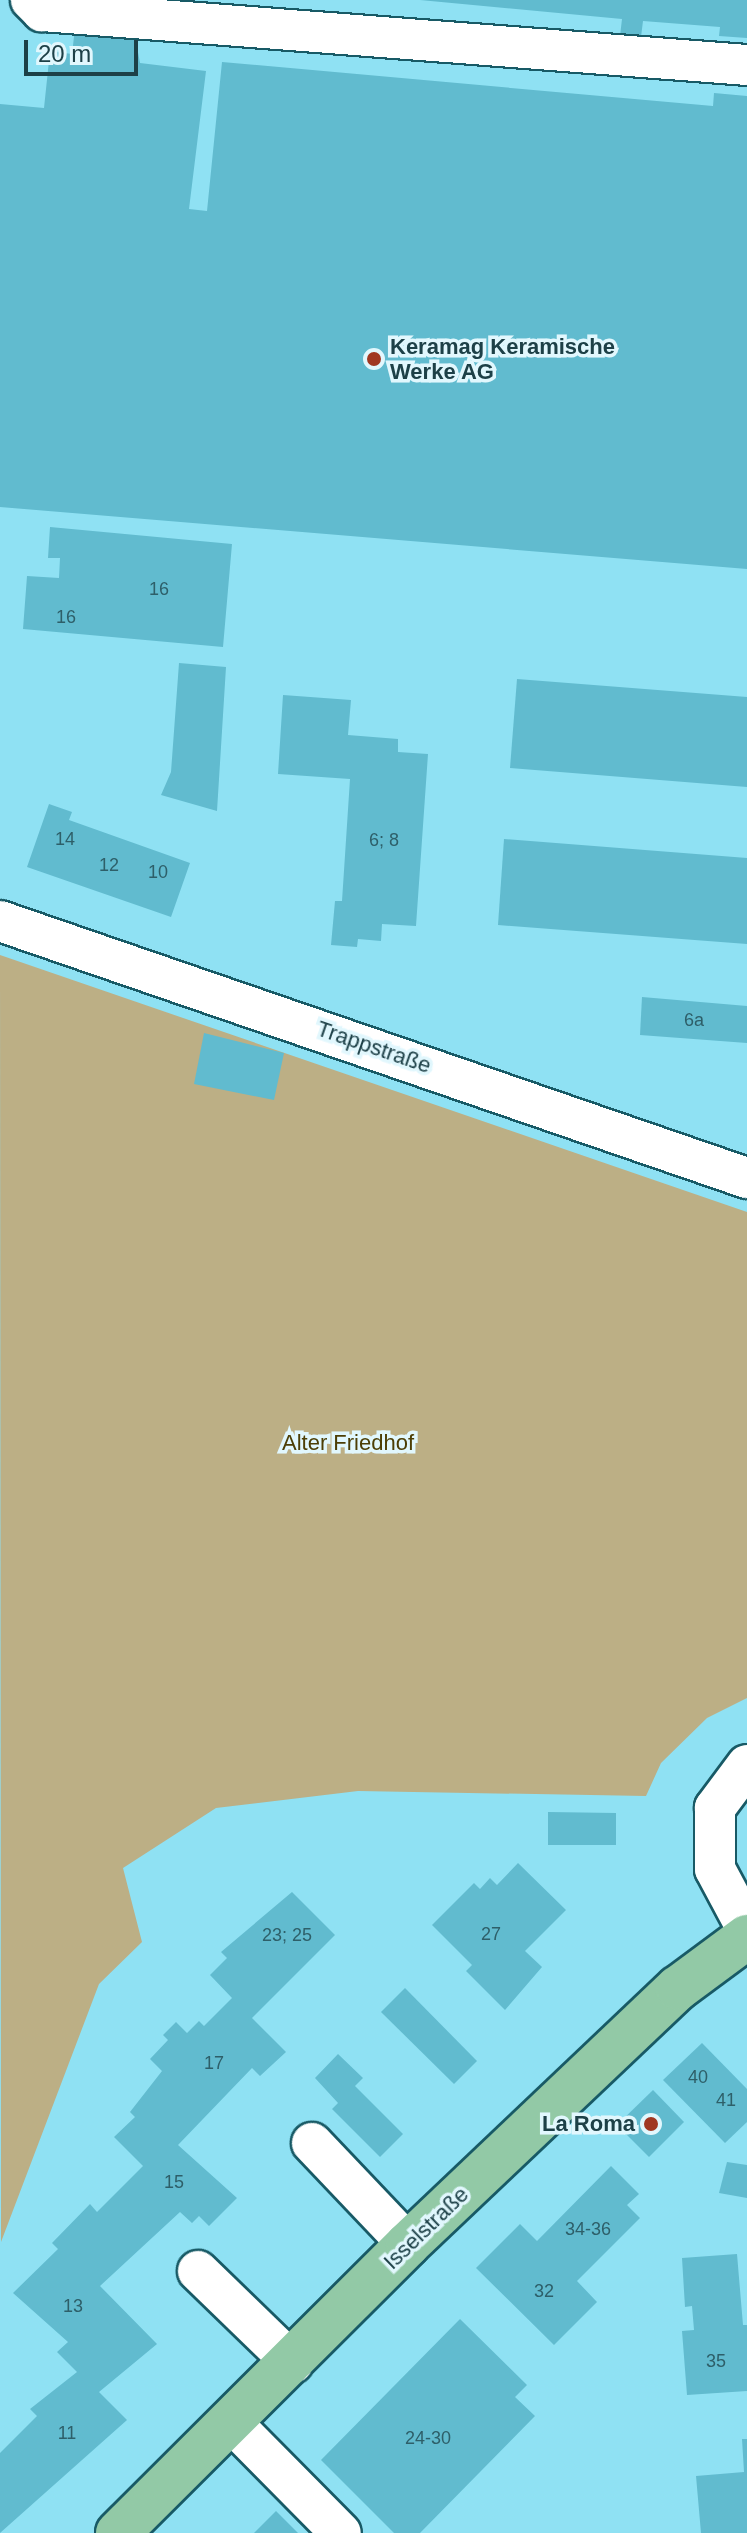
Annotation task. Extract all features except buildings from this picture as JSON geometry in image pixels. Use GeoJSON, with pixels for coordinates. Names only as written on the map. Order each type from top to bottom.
{"type":"FeatureCollection","features":[{"type":"Feature","properties":{"kind":"main road","name":"Isselstraße"},"geometry":{"type":"LineString","coordinates":[[118,2533],[293,2363],[408,2244],[678,1988],[747,1937]]}},
{"type":"Feature","properties":{"kind":"street"},"geometry":{"type":"LineString","coordinates":[[31,0],[42,11],[747,65]]}},
{"type":"Feature","properties":{"kind":"street","name":"Trappstraße"},"geometry":{"type":"LineString","coordinates":[[0,921],[747,1178]]}},
{"type":"Feature","properties":{"kind":"street"},"geometry":{"type":"LineString","coordinates":[[747,1765],[715,1808],[715,1869],[747,1929]]}},
{"type":"Feature","properties":{"kind":"street"},"geometry":{"type":"LineString","coordinates":[[312,2143],[408,2244]]}},
{"type":"Feature","properties":{"kind":"street"},"geometry":{"type":"LineString","coordinates":[[198,2271],[293,2363]]}},
{"type":"Feature","properties":{"kind":"street"},"geometry":{"type":"LineString","coordinates":[[231,2422],[341,2533]]}},
{"type":"Feature","properties":{"kind":"green space","name":"Alter Friedhof"},"geometry":{"type":"Polygon","coordinates":[[[0,955],[747,1212],[747,1698],[707,1718],[661,1763],[646,1796],[358,1791],[216,1808],[123,1868],[142,1942],[99,1984],[1,2242],[0,955]]]}},
{"type":"Feature","properties":{"kind":"place","name":"Keramag Keramische Werke AG"},"geometry":{"type":"Point","coordinates":[374,359]}},
{"type":"Feature","properties":{"kind":"place","name":"La Roma"},"geometry":{"type":"Point","coordinates":[651,2124]}}]}
